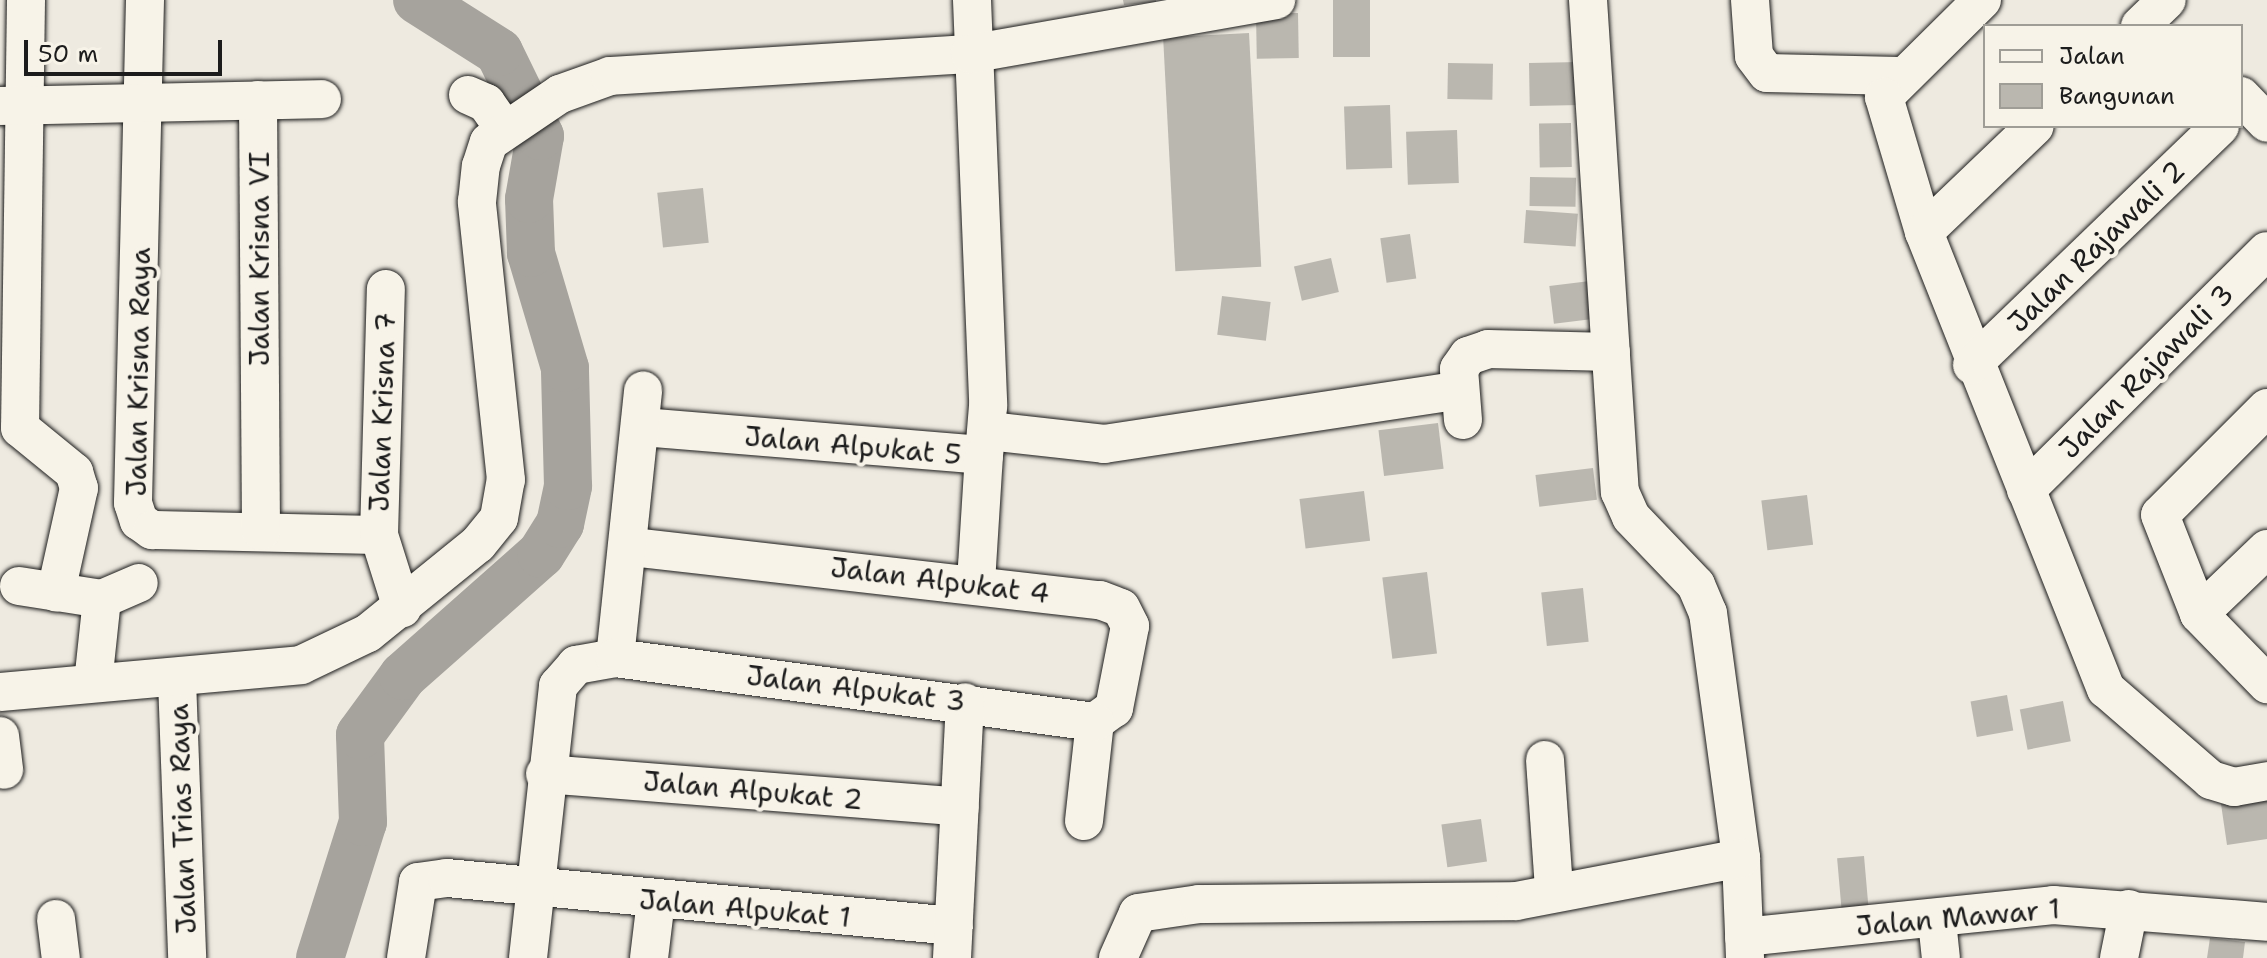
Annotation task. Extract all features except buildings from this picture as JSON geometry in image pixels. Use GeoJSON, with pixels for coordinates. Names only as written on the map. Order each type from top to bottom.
{"type":"FeatureCollection","features":[{"type":"Feature","properties":{"kind":"street"},"geometry":{"type":"LineString","coordinates":[[26,0],[15,106],[20,428],[74,472],[79,488],[56,592]]}},
{"type":"Feature","properties":{"kind":"street","name":"Jalan Krisna Raya"},"geometry":{"type":"LineString","coordinates":[[145,0],[145,103],[133,503],[152,530],[379,535]]}},
{"type":"Feature","properties":{"kind":"street"},"geometry":{"type":"LineString","coordinates":[[972,0],[970,54],[986,443],[1104,444],[1462,405],[1459,369],[1488,349],[1611,352]]}},
{"type":"Feature","properties":{"kind":"street"},"geometry":{"type":"LineString","coordinates":[[0,692],[93,683],[177,680],[301,665],[402,608],[478,544],[505,498],[477,202],[489,142],[560,94],[610,76],[970,54],[1276,0]]}},
{"type":"Feature","properties":{"kind":"street"},"geometry":{"type":"LineString","coordinates":[[1588,0],[1620,492],[1631,517],[1696,585],[1708,613],[1741,858],[1745,948]]}},
{"type":"Feature","properties":{"kind":"street"},"geometry":{"type":"LineString","coordinates":[[1750,0],[1760,67],[1899,76]]}},
{"type":"Feature","properties":{"kind":"street"},"geometry":{"type":"LineString","coordinates":[[1981,1],[1899,76],[1883,110],[1972,365],[2113,700],[2211,780],[2234,787],[2267,781]]}},
{"type":"Feature","properties":{"kind":"street"},"geometry":{"type":"LineString","coordinates":[[468,95],[486,103],[507,127]]}},
{"type":"Feature","properties":{"kind":"street"},"geometry":{"type":"LineString","coordinates":[[15,106],[322,99]]}},
{"type":"Feature","properties":{"kind":"street","name":"Jalan Krisna VI"},"geometry":{"type":"LineString","coordinates":[[258,100],[261,531]]}},
{"type":"Feature","properties":{"kind":"street"},"geometry":{"type":"LineString","coordinates":[[1924,232],[2033,128]]}},
{"type":"Feature","properties":{"kind":"street","name":"Jalan Rajawali 2"},"geometry":{"type":"LineString","coordinates":[[1972,365],[2224,128]]}},
{"type":"Feature","properties":{"kind":"street","name":"Jalan Rajawali 3"},"geometry":{"type":"LineString","coordinates":[[2026,490],[2267,251]]}},
{"type":"Feature","properties":{"kind":"street","name":"Jalan Krisna 7"},"geometry":{"type":"LineString","coordinates":[[379,535],[386,289]]}},
{"type":"Feature","properties":{"kind":"street","name":"Jalan Alpukat 5"},"geometry":{"type":"LineString","coordinates":[[632,547],[643,408],[986,443],[976,582]]}},
{"type":"Feature","properties":{"kind":"street"},"geometry":{"type":"LineString","coordinates":[[2267,408],[2160,515],[2199,614],[2267,684]]}},
{"type":"Feature","properties":{"kind":"street"},"geometry":{"type":"LineString","coordinates":[[379,535],[402,608]]}},
{"type":"Feature","properties":{"kind":"street"},"geometry":{"type":"LineString","coordinates":[[528,958],[545,774],[564,672],[615,658],[632,547]]}},
{"type":"Feature","properties":{"kind":"street","name":"Jalan Alpukat 4"},"geometry":{"type":"LineString","coordinates":[[632,547],[976,582],[1121,608],[1130,626],[1121,688],[1114,708],[1095,722]]}},
{"type":"Feature","properties":{"kind":"street"},"geometry":{"type":"LineString","coordinates":[[2199,614],[2267,549]]}},
{"type":"Feature","properties":{"kind":"street"},"geometry":{"type":"LineString","coordinates":[[19,586],[102,599],[139,583]]}},
{"type":"Feature","properties":{"kind":"street"},"geometry":{"type":"LineString","coordinates":[[93,683],[102,599]]}},
{"type":"Feature","properties":{"kind":"street","name":"Jalan Alpukat 3"},"geometry":{"type":"LineString","coordinates":[[615,658],[965,702],[1095,722]]}},
{"type":"Feature","properties":{"kind":"street","name":"Jalan Trias Raya"},"geometry":{"type":"LineString","coordinates":[[177,680],[187,958]]}},
{"type":"Feature","properties":{"kind":"street"},"geometry":{"type":"LineString","coordinates":[[953,942],[965,702]]}},
{"type":"Feature","properties":{"kind":"street"},"geometry":{"type":"LineString","coordinates":[[1084,821],[1095,722]]}},
{"type":"Feature","properties":{"kind":"street"},"geometry":{"type":"LineString","coordinates":[[1545,760],[1554,889]]}},
{"type":"Feature","properties":{"kind":"street","name":"Jalan Alpukat 2"},"geometry":{"type":"LineString","coordinates":[[545,774],[960,807]]}},
{"type":"Feature","properties":{"kind":"street"},"geometry":{"type":"LineString","coordinates":[[1118,958],[1138,913],[1199,904],[1516,901],[1554,889],[1741,858]]}},
{"type":"Feature","properties":{"kind":"street","name":"Jalan Alpukat 1"},"geometry":{"type":"LineString","coordinates":[[406,958],[418,882],[447,878],[656,900],[953,942]]}},
{"type":"Feature","properties":{"kind":"street"},"geometry":{"type":"LineString","coordinates":[[649,958],[656,900]]}},
{"type":"Feature","properties":{"kind":"street","name":"Jalan Mawar 1"},"geometry":{"type":"LineString","coordinates":[[1745,948],[2028,906],[2129,909],[2267,922]]}},
{"type":"Feature","properties":{"kind":"street"},"geometry":{"type":"LineString","coordinates":[[2119,958],[2129,909]]}},
{"type":"Feature","properties":{"kind":"street"},"geometry":{"type":"LineString","coordinates":[[56,919],[61,958]]}},
{"type":"Feature","properties":{"kind":"street"},"geometry":{"type":"LineString","coordinates":[[1937,921],[1941,958]]}},
{"type":"Feature","properties":{"kind":"waterway"},"geometry":{"type":"LineString","coordinates":[[320,958],[363,822],[360,735],[403,676],[541,554],[560,524],[568,486],[565,368],[531,253],[529,199],[540,136],[499,52],[417,0]]}}]}
